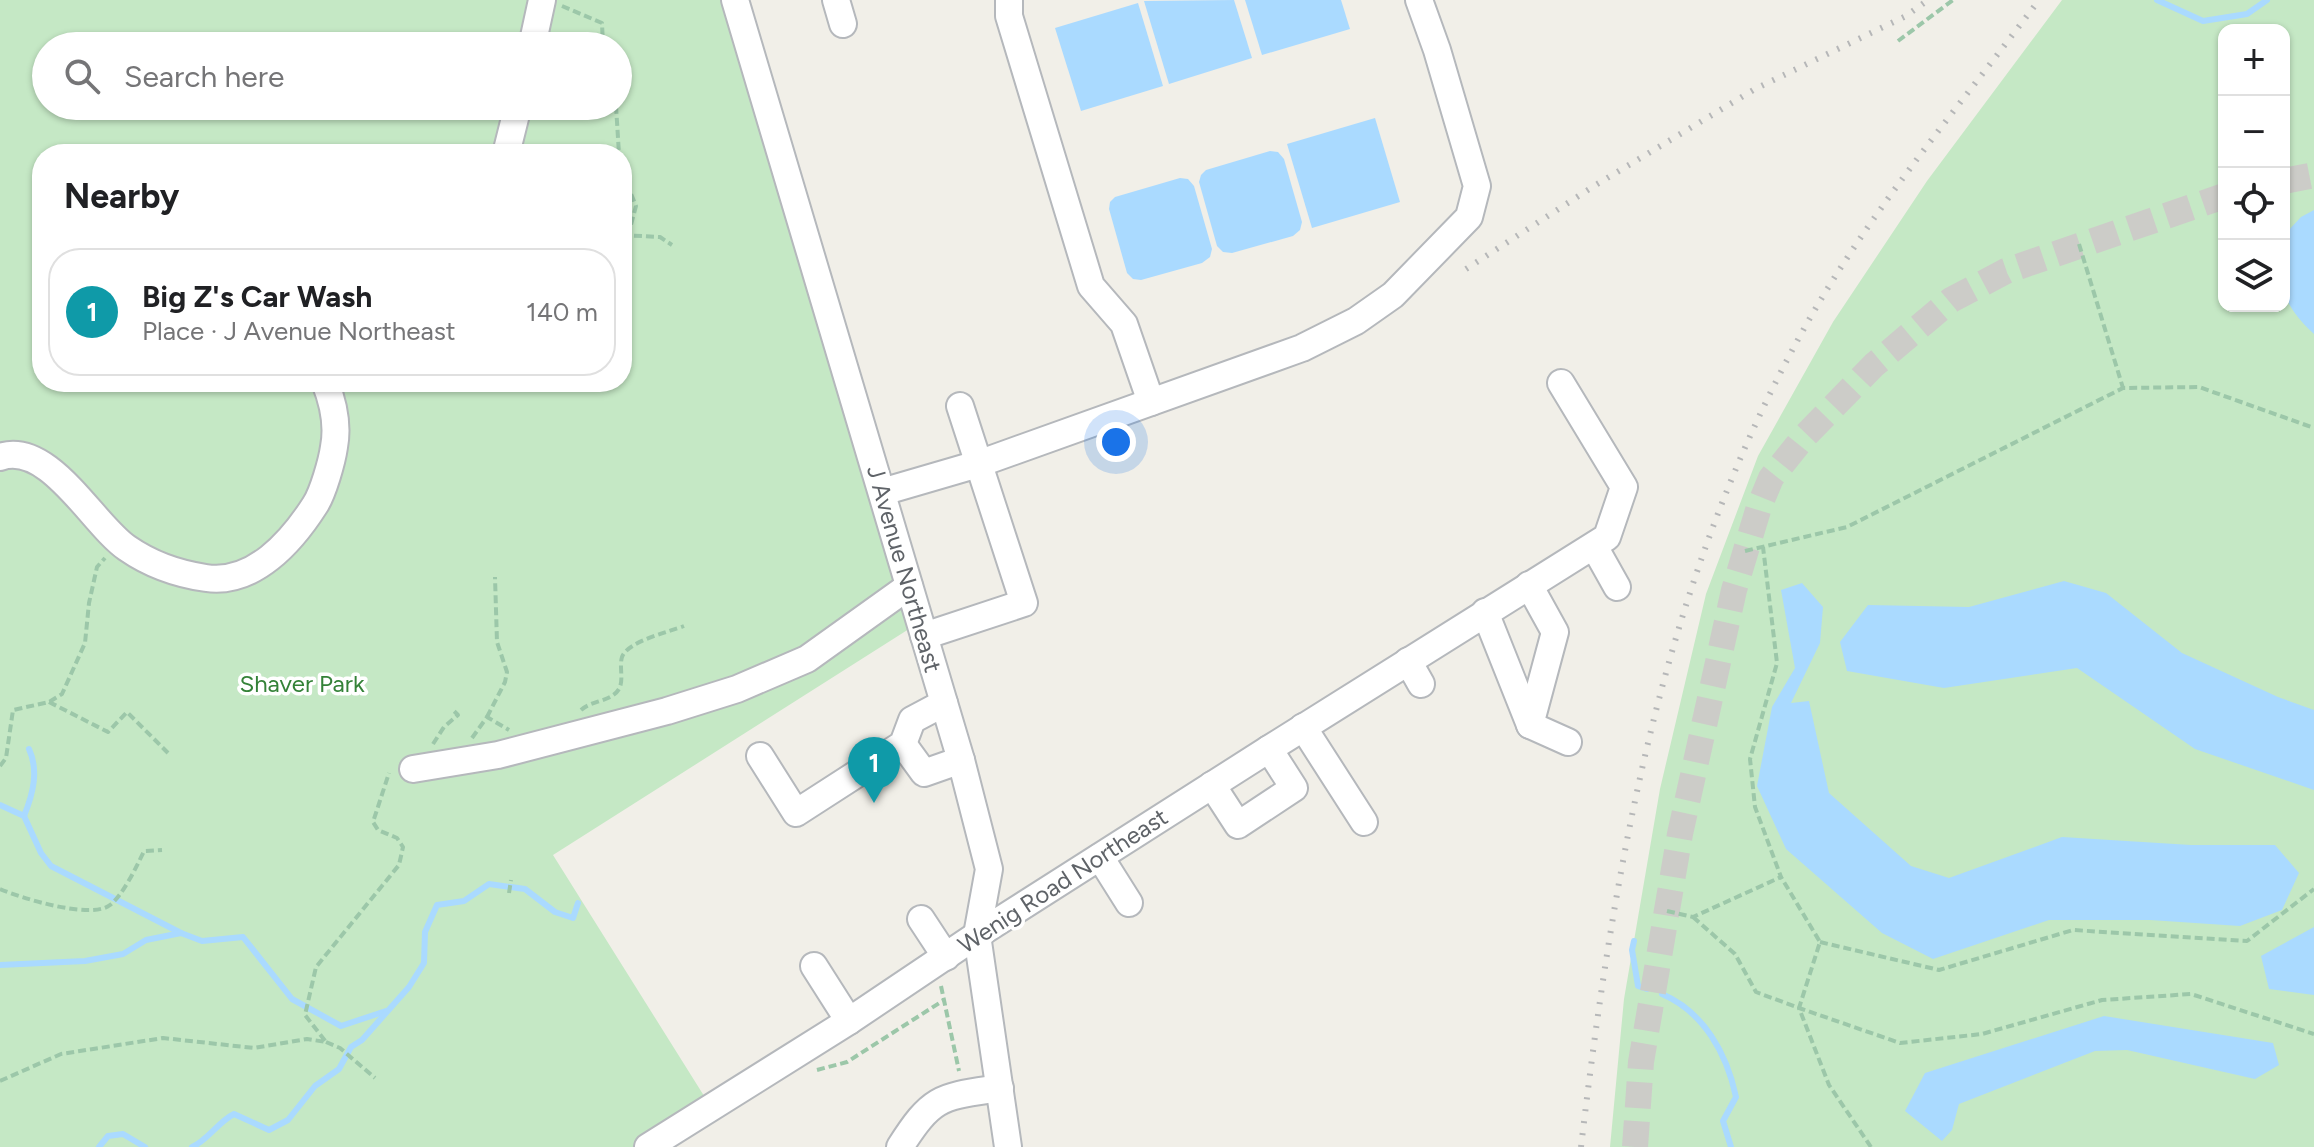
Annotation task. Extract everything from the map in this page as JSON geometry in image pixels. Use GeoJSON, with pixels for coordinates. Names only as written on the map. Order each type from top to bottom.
{"type":"FeatureCollection","features":[{"type":"Feature","properties":{"kind":"street"},"geometry":{"type":"LineString","coordinates":[[535,32],[542,0]]}},
{"type":"Feature","properties":{"kind":"street","name":"J Avenue Northeast"},"geometry":{"type":"LineString","coordinates":[[735,0],[961,760],[989,869],[977,935],[1008,1147]]}},
{"type":"Feature","properties":{"kind":"street"},"geometry":{"type":"LineString","coordinates":[[1009,0],[1009,16],[1091,286],[1124,324],[1151,402]]}},
{"type":"Feature","properties":{"kind":"street"},"geometry":{"type":"LineString","coordinates":[[882,492],[978,464],[1302,348],[1356,321],[1393,295],[1469,217],[1477,186],[1419,0]]}},
{"type":"Feature","properties":{"kind":"street"},"geometry":{"type":"LineString","coordinates":[[508,144],[514,120]]}},
{"type":"Feature","properties":{"kind":"street"},"geometry":{"type":"LineString","coordinates":[[1561,383],[1624,487],[1607,537],[1594,546],[1617,587]]}},
{"type":"Feature","properties":{"kind":"street"},"geometry":{"type":"LineString","coordinates":[[0,457],[8,454],[28,457],[53,472],[120,542],[166,569],[209,579],[251,572],[278,550],[317,502],[335,445],[333,402],[329,392]]}},
{"type":"Feature","properties":{"kind":"street"},"geometry":{"type":"LineString","coordinates":[[924,636],[1024,603],[960,406]]}},
{"type":"Feature","properties":{"kind":"street","name":"Wenig Road Northeast"},"geometry":{"type":"LineString","coordinates":[[648,1147],[849,1021],[943,969],[977,935],[1303,727],[1415,673],[1481,615],[1594,546]]}},
{"type":"Feature","properties":{"kind":"street"},"geometry":{"type":"LineString","coordinates":[[1529,585],[1555,632],[1530,725]]}},
{"type":"Feature","properties":{"kind":"street"},"geometry":{"type":"LineString","coordinates":[[401,771],[498,755],[667,711],[737,689],[807,659],[909,586]]}},
{"type":"Feature","properties":{"kind":"street"},"geometry":{"type":"LineString","coordinates":[[1481,615],[1530,725],[1568,742]]}},
{"type":"Feature","properties":{"kind":"street"},"geometry":{"type":"LineString","coordinates":[[760,756],[796,813],[903,744],[912,720],[944,703]]}},
{"type":"Feature","properties":{"kind":"street"},"geometry":{"type":"LineString","coordinates":[[1303,727],[1364,822]]}},
{"type":"Feature","properties":{"kind":"street"},"geometry":{"type":"LineString","coordinates":[[903,744],[924,773],[961,760]]}},
{"type":"Feature","properties":{"kind":"street"},"geometry":{"type":"LineString","coordinates":[[1212,785],[1238,825],[1294,788],[1269,749]]}},
{"type":"Feature","properties":{"kind":"street"},"geometry":{"type":"LineString","coordinates":[[1100,857],[1129,903]]}},
{"type":"Feature","properties":{"kind":"street"},"geometry":{"type":"LineString","coordinates":[[921,919],[943,969]]}},
{"type":"Feature","properties":{"kind":"street"},"geometry":{"type":"LineString","coordinates":[[814,966],[849,1021]]}},
{"type":"Feature","properties":{"kind":"street"},"geometry":{"type":"LineString","coordinates":[[900,1147],[919,1117],[946,1096],[1000,1088]]}},
{"type":"Feature","properties":{"kind":"path"},"geometry":{"type":"LineString","coordinates":[[560,0],[562,6],[602,23],[602,32]]}},
{"type":"Feature","properties":{"kind":"path"},"geometry":{"type":"LineString","coordinates":[[1898,41],[1953,0]]}},
{"type":"Feature","properties":{"kind":"path"},"geometry":{"type":"LineString","coordinates":[[617,120],[618,144]]}},
{"type":"Feature","properties":{"kind":"path"},"geometry":{"type":"LineString","coordinates":[[632,196],[636,206],[632,217]]}},
{"type":"Feature","properties":{"kind":"path"},"geometry":{"type":"LineString","coordinates":[[632,235],[660,237],[672,245]]}},
{"type":"Feature","properties":{"kind":"path"},"geometry":{"type":"LineString","coordinates":[[2079,244],[2123,388]]}},
{"type":"Feature","properties":{"kind":"path"},"geometry":{"type":"LineString","coordinates":[[1745,551],[1847,527],[2123,388],[2199,387],[2314,428]]}},
{"type":"Feature","properties":{"kind":"path"},"geometry":{"type":"LineString","coordinates":[[0,766],[6,758],[13,710],[49,702],[62,694],[85,643],[97,567],[120,542]]}},
{"type":"Feature","properties":{"kind":"path"},"geometry":{"type":"LineString","coordinates":[[1763,547],[1777,663],[1750,759],[1755,807],[1781,877],[1820,942],[1939,970],[2073,930],[2247,941],[2307,891],[2314,889]]}},
{"type":"Feature","properties":{"kind":"path"},"geometry":{"type":"LineString","coordinates":[[465,747],[487,717],[507,672],[497,642],[495,577]]}},
{"type":"Feature","properties":{"kind":"path"},"geometry":{"type":"LineString","coordinates":[[578,711],[589,703],[610,698],[620,687],[622,657],[630,646],[684,626]]}},
{"type":"Feature","properties":{"kind":"path"},"geometry":{"type":"LineString","coordinates":[[49,702],[108,732],[127,712],[168,753]]}},
{"type":"Feature","properties":{"kind":"path"},"geometry":{"type":"LineString","coordinates":[[442,749],[431,751],[435,739],[458,715],[452,709]]}},
{"type":"Feature","properties":{"kind":"path"},"geometry":{"type":"LineString","coordinates":[[487,717],[514,733]]}},
{"type":"Feature","properties":{"kind":"path"},"geometry":{"type":"LineString","coordinates":[[326,1042],[305,1015],[316,967],[399,865],[403,847],[397,838],[378,830],[373,822],[401,771]]}},
{"type":"Feature","properties":{"kind":"path"},"geometry":{"type":"LineString","coordinates":[[0,889],[32,903],[99,910],[111,905],[131,877],[144,851],[162,850]]}},
{"type":"Feature","properties":{"kind":"path"},"geometry":{"type":"LineString","coordinates":[[1693,917],[1781,877]]}},
{"type":"Feature","properties":{"kind":"path"},"geometry":{"type":"LineString","coordinates":[[509,893],[511,880]]}},
{"type":"Feature","properties":{"kind":"path"},"geometry":{"type":"LineString","coordinates":[[1667,911],[1693,917],[1735,954],[1756,992],[1900,1043],[1982,1034],[2102,1000],[2191,994],[2314,1034]]}},
{"type":"Feature","properties":{"kind":"path"},"geometry":{"type":"LineString","coordinates":[[1820,942],[1799,1008],[1829,1085],[1871,1147]]}},
{"type":"Feature","properties":{"kind":"path"},"geometry":{"type":"LineString","coordinates":[[943,969],[944,1000],[964,1093]]}},
{"type":"Feature","properties":{"kind":"path"},"geometry":{"type":"LineString","coordinates":[[809,1073],[847,1062],[944,1000]]}},
{"type":"Feature","properties":{"kind":"path"},"geometry":{"type":"LineString","coordinates":[[0,1081],[61,1054],[163,1038],[254,1048],[307,1039],[326,1042],[340,1048],[375,1078]]}},
{"type":"Feature","properties":{"kind":"green space","name":"Shaver Park"},"geometry":{"type":"Polygon","coordinates":[[[0,0],[735,0],[920,622],[553,855],[711,1107],[648,1147],[0,1147],[0,0]]]}},
{"type":"Feature","properties":{"kind":"green space"},"geometry":{"type":"Polygon","coordinates":[[[2062,0],[2314,0],[2314,1147],[1610,1147],[1624,999],[1660,789],[1706,594],[1758,456],[1833,322],[1927,181],[2062,0]]]}},
{"type":"Feature","properties":{"kind":"water"},"geometry":{"type":"Polygon","coordinates":[[[1234,0],[1252,58],[1169,84],[1144,1],[1234,0]]]}},
{"type":"Feature","properties":{"kind":"water"},"geometry":{"type":"Polygon","coordinates":[[[1245,0],[1341,0],[1350,29],[1262,55],[1245,0]]]}},
{"type":"Feature","properties":{"kind":"water"},"geometry":{"type":"Polygon","coordinates":[[[1138,3],[1163,86],[1081,111],[1055,28],[1138,3]]]}},
{"type":"Feature","properties":{"kind":"water"},"geometry":{"type":"Polygon","coordinates":[[[1375,118],[1400,202],[1312,228],[1287,144],[1375,118]]]}},
{"type":"Feature","properties":{"kind":"water"},"geometry":{"type":"Polygon","coordinates":[[[1270,151],[1278,152],[1284,159],[1302,222],[1300,230],[1293,236],[1232,253],[1223,252],[1217,246],[1199,182],[1201,175],[1206,170],[1270,151]]]}},
{"type":"Feature","properties":{"kind":"water"},"geometry":{"type":"Polygon","coordinates":[[[1180,178],[1188,179],[1194,186],[1212,249],[1210,257],[1202,263],[1141,280],[1133,279],[1127,273],[1109,209],[1110,202],[1115,197],[1180,178]]]}},
{"type":"Feature","properties":{"kind":"water"},"geometry":{"type":"Polygon","coordinates":[[[2314,210],[2314,334],[2290,305],[2290,229],[2301,217],[2314,210]]]}},
{"type":"Feature","properties":{"kind":"water"},"geometry":{"type":"Polygon","coordinates":[[[2064,581],[2106,593],[2182,653],[2314,710],[2314,790],[2195,749],[2077,668],[1944,688],[1847,671],[1840,642],[1868,605],[1969,607],[2064,581]]]}},
{"type":"Feature","properties":{"kind":"water"},"geometry":{"type":"Polygon","coordinates":[[[1802,583],[1823,607],[1820,643],[1791,703],[1809,701],[1829,793],[1911,866],[1949,878],[2062,837],[2191,845],[2275,845],[2299,873],[2282,910],[2240,926],[2150,920],[2049,920],[1933,959],[1882,933],[1786,849],[1757,786],[1772,707],[1795,668],[1781,590],[1802,583]]]}},
{"type":"Feature","properties":{"kind":"water"},"geometry":{"type":"Polygon","coordinates":[[[2314,927],[2314,995],[2269,989],[2261,956],[2314,927]]]}},
{"type":"Feature","properties":{"kind":"water"},"geometry":{"type":"Polygon","coordinates":[[[2104,1016],[2273,1043],[2279,1065],[2255,1079],[2127,1050],[2095,1051],[1959,1104],[1952,1130],[1942,1141],[1905,1111],[1925,1073],[2104,1016]]]}},
{"type":"Feature","properties":{"kind":"waterway"},"geometry":{"type":"LineString","coordinates":[[2157,0],[2203,21],[2247,14],[2267,0]]}},
{"type":"Feature","properties":{"kind":"waterway"},"geometry":{"type":"LineString","coordinates":[[24,816],[34,782],[29,749]]}},
{"type":"Feature","properties":{"kind":"waterway"},"geometry":{"type":"LineString","coordinates":[[0,805],[24,816],[41,853],[51,866],[181,933]]}},
{"type":"Feature","properties":{"kind":"waterway"},"geometry":{"type":"LineString","coordinates":[[192,1147],[234,1114],[269,1130],[288,1120],[315,1086],[339,1069],[351,1047],[362,1040],[409,987],[424,963],[425,932],[437,905],[464,901],[489,884],[525,889],[555,912],[573,918],[578,903]]}},
{"type":"Feature","properties":{"kind":"waterway"},"geometry":{"type":"LineString","coordinates":[[0,965],[85,961],[123,954],[146,940],[181,933],[202,941],[243,937],[292,999],[341,1026],[386,1011]]}},
{"type":"Feature","properties":{"kind":"waterway"},"geometry":{"type":"LineString","coordinates":[[1634,941],[1632,950],[1638,986],[1647,989]]}},
{"type":"Feature","properties":{"kind":"waterway"},"geometry":{"type":"LineString","coordinates":[[1662,994],[1677,1002],[1701,1023],[1727,1065],[1736,1097],[1723,1121],[1731,1147]]}},
{"type":"Feature","properties":{"kind":"waterway"},"geometry":{"type":"LineString","coordinates":[[99,1147],[108,1136],[123,1134],[145,1147]]}},
{"type":"Feature","properties":{"kind":"tunnel"},"geometry":{"type":"LineString","coordinates":[[2290,180],[2314,175]]}},
{"type":"Feature","properties":{"kind":"tunnel"},"geometry":{"type":"LineString","coordinates":[[1635,1147],[1641,1062],[1680,834],[1734,590],[1771,478],[1803,438],[1874,365],[1951,300],[2006,271],[2218,198]]}},
{"type":"Feature","properties":{"kind":"railway"},"geometry":{"type":"LineString","coordinates":[[1466,269],[1594,186],[1755,89],[1906,16],[1928,0]]}},
{"type":"Feature","properties":{"kind":"railway"},"geometry":{"type":"LineString","coordinates":[[1581,1147],[1611,932],[1630,826],[1682,617],[1717,515],[1760,415],[1835,276],[1890,195],[2039,0]]}},
{"type":"Feature","properties":{"kind":"place","name":"Big Z's Car Wash"},"geometry":{"type":"Point","coordinates":[874,803]}}]}
